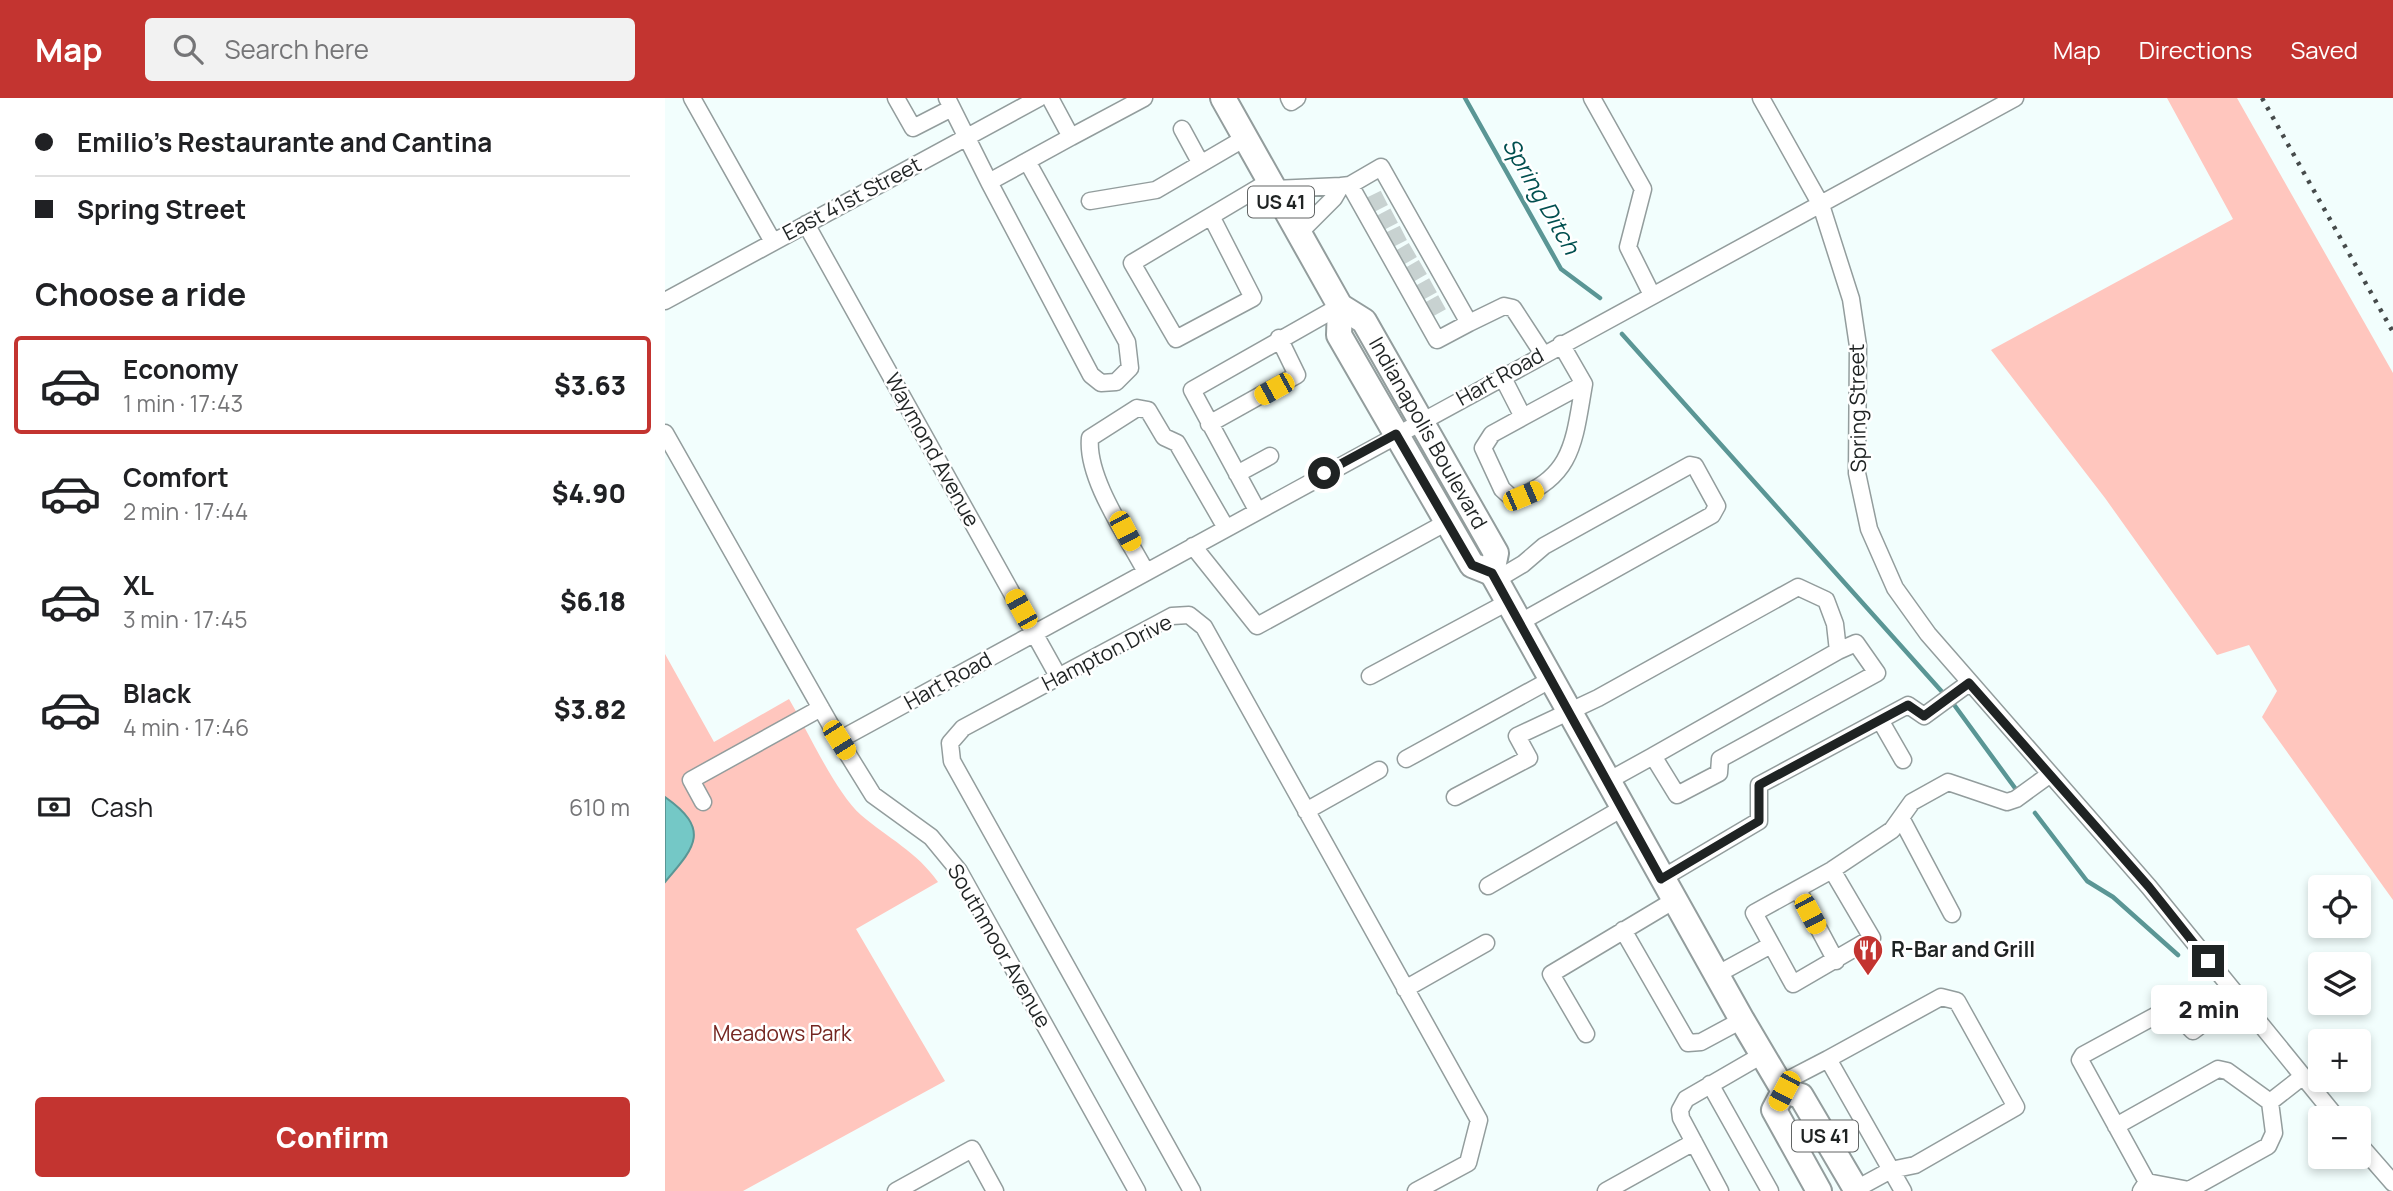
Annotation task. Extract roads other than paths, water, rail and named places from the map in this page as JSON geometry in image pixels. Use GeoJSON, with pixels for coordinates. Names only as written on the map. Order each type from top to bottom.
{"type":"FeatureCollection","features":[{"type":"Feature","properties":{"kind":"highway","name":"Indianapolis Boulevard"},"geometry":{"type":"LineString","coordinates":[[1223,98],[1340,306],[1364,321],[1496,553],[1504,594],[1621,809],[1762,1055],[1782,1088],[1801,1096],[1856,1190]]}},
{"type":"Feature","properties":{"kind":"highway","name":"Indianapolis Boulevard"},"geometry":{"type":"LineString","coordinates":[[1340,306],[1339,335],[1472,565],[1504,594]]}},
{"type":"Feature","properties":{"kind":"highway","name":"US 41"},"geometry":{"type":"LineString","coordinates":[[1782,1088],[1774,1110],[1819,1191]]}},
{"type":"Feature","properties":{"kind":"street"},"geometry":{"type":"LineString","coordinates":[[692,98],[773,242]]}},
{"type":"Feature","properties":{"kind":"street"},"geometry":{"type":"LineString","coordinates":[[896,98],[913,128],[950,103],[1091,375],[1095,380],[1109,384],[1123,379],[1130,368],[1126,342],[1027,161]]}},
{"type":"Feature","properties":{"kind":"street","name":"East 41st Street"},"geometry":{"type":"LineString","coordinates":[[665,301],[1039,98]]}},
{"type":"Feature","properties":{"kind":"street"},"geometry":{"type":"LineString","coordinates":[[1050,98],[1071,137]]}},
{"type":"Feature","properties":{"kind":"street"},"geometry":{"type":"LineString","coordinates":[[989,182],[1145,98]]}},
{"type":"Feature","properties":{"kind":"street"},"geometry":{"type":"LineString","coordinates":[[1289,98],[1291,102],[1297,98]]}},
{"type":"Feature","properties":{"kind":"street"},"geometry":{"type":"LineString","coordinates":[[1592,98],[1643,189],[1628,247],[1652,295]]}},
{"type":"Feature","properties":{"kind":"street","name":"Spring Street"},"geometry":{"type":"LineString","coordinates":[[1761,98],[1821,205],[1851,299],[1856,324],[1855,447],[1860,492],[1869,529],[1895,588],[1928,634],[2149,887],[2327,1106]]}},
{"type":"Feature","properties":{"kind":"street","name":"Hart Road"},"geometry":{"type":"LineString","coordinates":[[839,740],[1420,420],[2015,98]]}},
{"type":"Feature","properties":{"kind":"street"},"geometry":{"type":"LineString","coordinates":[[1182,130],[1201,164]]}},
{"type":"Feature","properties":{"kind":"street"},"geometry":{"type":"LineString","coordinates":[[1090,201],[1156,190],[1245,138]]}},
{"type":"Feature","properties":{"kind":"street"},"geometry":{"type":"LineString","coordinates":[[1299,233],[1345,186],[1381,167],[1402,211],[1468,323]]}},
{"type":"Feature","properties":{"kind":"street"},"geometry":{"type":"LineString","coordinates":[[1211,216],[1253,298],[1175,339],[1132,263],[1211,216],[1272,185],[1345,186],[1367,207],[1416,294],[1437,340],[1504,306],[1513,308],[1543,354]]}},
{"type":"Feature","properties":{"kind":"street","name":"Waymond Avenue"},"geometry":{"type":"LineString","coordinates":[[806,224],[1058,676]]}},
{"type":"Feature","properties":{"kind":"street"},"geometry":{"type":"LineString","coordinates":[[1257,510],[1192,393],[1194,386],[1340,306]]}},
{"type":"Feature","properties":{"kind":"street"},"geometry":{"type":"LineString","coordinates":[[1209,424],[1297,375],[1279,338]]}},
{"type":"Feature","properties":{"kind":"street"},"geometry":{"type":"LineString","coordinates":[[1561,344],[1584,384],[1574,441],[1566,463],[1537,490],[1513,499],[1502,489],[1483,447],[1492,434],[1584,384]]}},
{"type":"Feature","properties":{"kind":"street"},"geometry":{"type":"LineString","coordinates":[[1502,376],[1523,417]]}},
{"type":"Feature","properties":{"kind":"street"},"geometry":{"type":"LineString","coordinates":[[1146,572],[1103,490],[1089,454],[1090,438],[1100,429],[1137,408],[1148,410],[1164,437],[1177,443],[1226,528]]}},
{"type":"Feature","properties":{"kind":"street","name":"Southmoor Avenue"},"geometry":{"type":"LineString","coordinates":[[665,433],[873,795],[932,837],[959,871],[1137,1191]]}},
{"type":"Feature","properties":{"kind":"street"},"geometry":{"type":"LineString","coordinates":[[1237,474],[1270,456]]}},
{"type":"Feature","properties":{"kind":"street"},"geometry":{"type":"LineString","coordinates":[[1370,676],[1504,594],[1712,515],[1717,506],[1695,466],[1690,466],[1544,546],[1523,564],[1504,594]]}},
{"type":"Feature","properties":{"kind":"street"},"geometry":{"type":"LineString","coordinates":[[1193,546],[1257,626],[1447,522]]}},
{"type":"Feature","properties":{"kind":"street"},"geometry":{"type":"LineString","coordinates":[[1455,797],[1529,758],[1517,736],[1567,710],[1598,698],[1798,587],[1826,600],[1835,624],[1837,651]]}},
{"type":"Feature","properties":{"kind":"street","name":"Hampton Drive"},"geometry":{"type":"LineString","coordinates":[[1192,1191],[952,761],[950,743],[963,728],[1058,676],[1172,616],[1189,615],[1204,628],[1479,1120],[1468,1163],[1416,1191]]}},
{"type":"Feature","properties":{"kind":"street"},"geometry":{"type":"LineString","coordinates":[[1606,782],[1837,651],[1857,643],[1877,673],[1720,759],[1719,773],[1677,795],[1653,756]]}},
{"type":"Feature","properties":{"kind":"street"},"geometry":{"type":"LineString","coordinates":[[1406,759],[1550,680]]}},
{"type":"Feature","properties":{"kind":"street"},"geometry":{"type":"LineString","coordinates":[[1661,879],[1759,821],[1759,785],[1908,705],[1924,716],[1969,683]]}},
{"type":"Feature","properties":{"kind":"street"},"geometry":{"type":"LineString","coordinates":[[703,802],[691,780],[821,708]]}},
{"type":"Feature","properties":{"kind":"street"},"geometry":{"type":"LineString","coordinates":[[1880,720],[1903,760]]}},
{"type":"Feature","properties":{"kind":"street"},"geometry":{"type":"LineString","coordinates":[[1306,811],[1379,770]]}},
{"type":"Feature","properties":{"kind":"street"},"geometry":{"type":"LineString","coordinates":[[1832,870],[1872,938],[1793,984],[1754,913],[1832,870],[1892,830],[1912,802],[1948,782],[2007,802],[2016,799],[2049,775]]}},
{"type":"Feature","properties":{"kind":"street"},"geometry":{"type":"LineString","coordinates":[[1488,886],[1621,809]]}},
{"type":"Feature","properties":{"kind":"street"},"geometry":{"type":"LineString","coordinates":[[1901,818],[1952,914]]}},
{"type":"Feature","properties":{"kind":"street"},"geometry":{"type":"LineString","coordinates":[[1798,890],[1836,961]]}},
{"type":"Feature","properties":{"kind":"street"},"geometry":{"type":"LineString","coordinates":[[1586,1034],[1551,974],[1673,901]]}},
{"type":"Feature","properties":{"kind":"street"},"geometry":{"type":"LineString","coordinates":[[1623,930],[1688,1043],[1701,1042],[1742,1020]]}},
{"type":"Feature","properties":{"kind":"street"},"geometry":{"type":"LineString","coordinates":[[1405,989],[1486,943]]}},
{"type":"Feature","properties":{"kind":"street"},"geometry":{"type":"LineString","coordinates":[[1716,975],[1771,945]]}},
{"type":"Feature","properties":{"kind":"street"},"geometry":{"type":"LineString","coordinates":[[1782,1088],[1828,1059],[1941,997],[1957,1001],[2016,1107],[1915,1166],[1891,1170],[1856,1190]]}},
{"type":"Feature","properties":{"kind":"street"},"geometry":{"type":"LineString","coordinates":[[2116,1126],[2218,1069],[2227,1071],[2270,1102],[2274,1133],[2268,1146],[2189,1190],[2144,1186],[2116,1126],[2080,1060],[2083,1055],[2166,1010],[2172,1010],[2193,1031],[2238,998]]}},
{"type":"Feature","properties":{"kind":"street"},"geometry":{"type":"LineString","coordinates":[[1720,1191],[1681,1118],[1680,1110],[1686,1099],[1762,1055]]}},
{"type":"Feature","properties":{"kind":"street"},"geometry":{"type":"LineString","coordinates":[[1828,1059],[1903,1191]]}},
{"type":"Feature","properties":{"kind":"street"},"geometry":{"type":"LineString","coordinates":[[2270,1102],[2302,1077]]}},
{"type":"Feature","properties":{"kind":"street"},"geometry":{"type":"LineString","coordinates":[[1710,1084],[1770,1191]]}},
{"type":"Feature","properties":{"kind":"street"},"geometry":{"type":"LineString","coordinates":[[1606,1191],[1693,1142]]}},
{"type":"Feature","properties":{"kind":"street"},"geometry":{"type":"LineString","coordinates":[[895,1191],[972,1149],[995,1191]]}},
{"type":"Feature","properties":{"kind":"street"},"geometry":{"type":"LineString","coordinates":[[2371,1158],[2393,1183]]}},
{"type":"Feature","properties":{"kind":"water"},"geometry":{"type":"Polygon","coordinates":[[[665,797],[689,819],[693,839],[684,859],[665,882],[665,797]]]}},
{"type":"Feature","properties":{"kind":"waterway","name":"Spring Ditch"},"geometry":{"type":"LineString","coordinates":[[1465,98],[1561,269],[1600,298]]}},
{"type":"Feature","properties":{"kind":"waterway"},"geometry":{"type":"LineString","coordinates":[[1622,334],[1944,694]]}},
{"type":"Feature","properties":{"kind":"waterway"},"geometry":{"type":"LineString","coordinates":[[1955,706],[2015,788]]}},
{"type":"Feature","properties":{"kind":"waterway"},"geometry":{"type":"LineString","coordinates":[[2035,813],[2087,881],[2113,897],[2178,955]]}},
{"type":"Feature","properties":{"kind":"tunnel"},"geometry":{"type":"LineString","coordinates":[[1370,205],[1390,195]]}},
{"type":"Feature","properties":{"kind":"tunnel"},"geometry":{"type":"LineString","coordinates":[[1380,223],[1399,213]]}},
{"type":"Feature","properties":{"kind":"tunnel"},"geometry":{"type":"LineString","coordinates":[[1389,240],[1409,230]]}},
{"type":"Feature","properties":{"kind":"tunnel"},"geometry":{"type":"LineString","coordinates":[[1399,258],[1418,247]]}},
{"type":"Feature","properties":{"kind":"tunnel"},"geometry":{"type":"LineString","coordinates":[[1409,275],[1428,264]]}},
{"type":"Feature","properties":{"kind":"tunnel"},"geometry":{"type":"LineString","coordinates":[[1419,293],[1439,282]]}},
{"type":"Feature","properties":{"kind":"tunnel"},"geometry":{"type":"LineString","coordinates":[[1428,310],[1448,299]]}},
{"type":"Feature","properties":{"kind":"railway"},"geometry":{"type":"LineString","coordinates":[[2262,98],[2393,332]]}},
{"type":"Feature","properties":{"kind":"place","name":"R-Bar and Grill"},"geometry":{"type":"Point","coordinates":[1868,977]}},
{"type":"Feature","properties":{"kind":"park label","name":"Meadows Park"},"geometry":{"type":"Point","coordinates":[782,1034]}}]}
